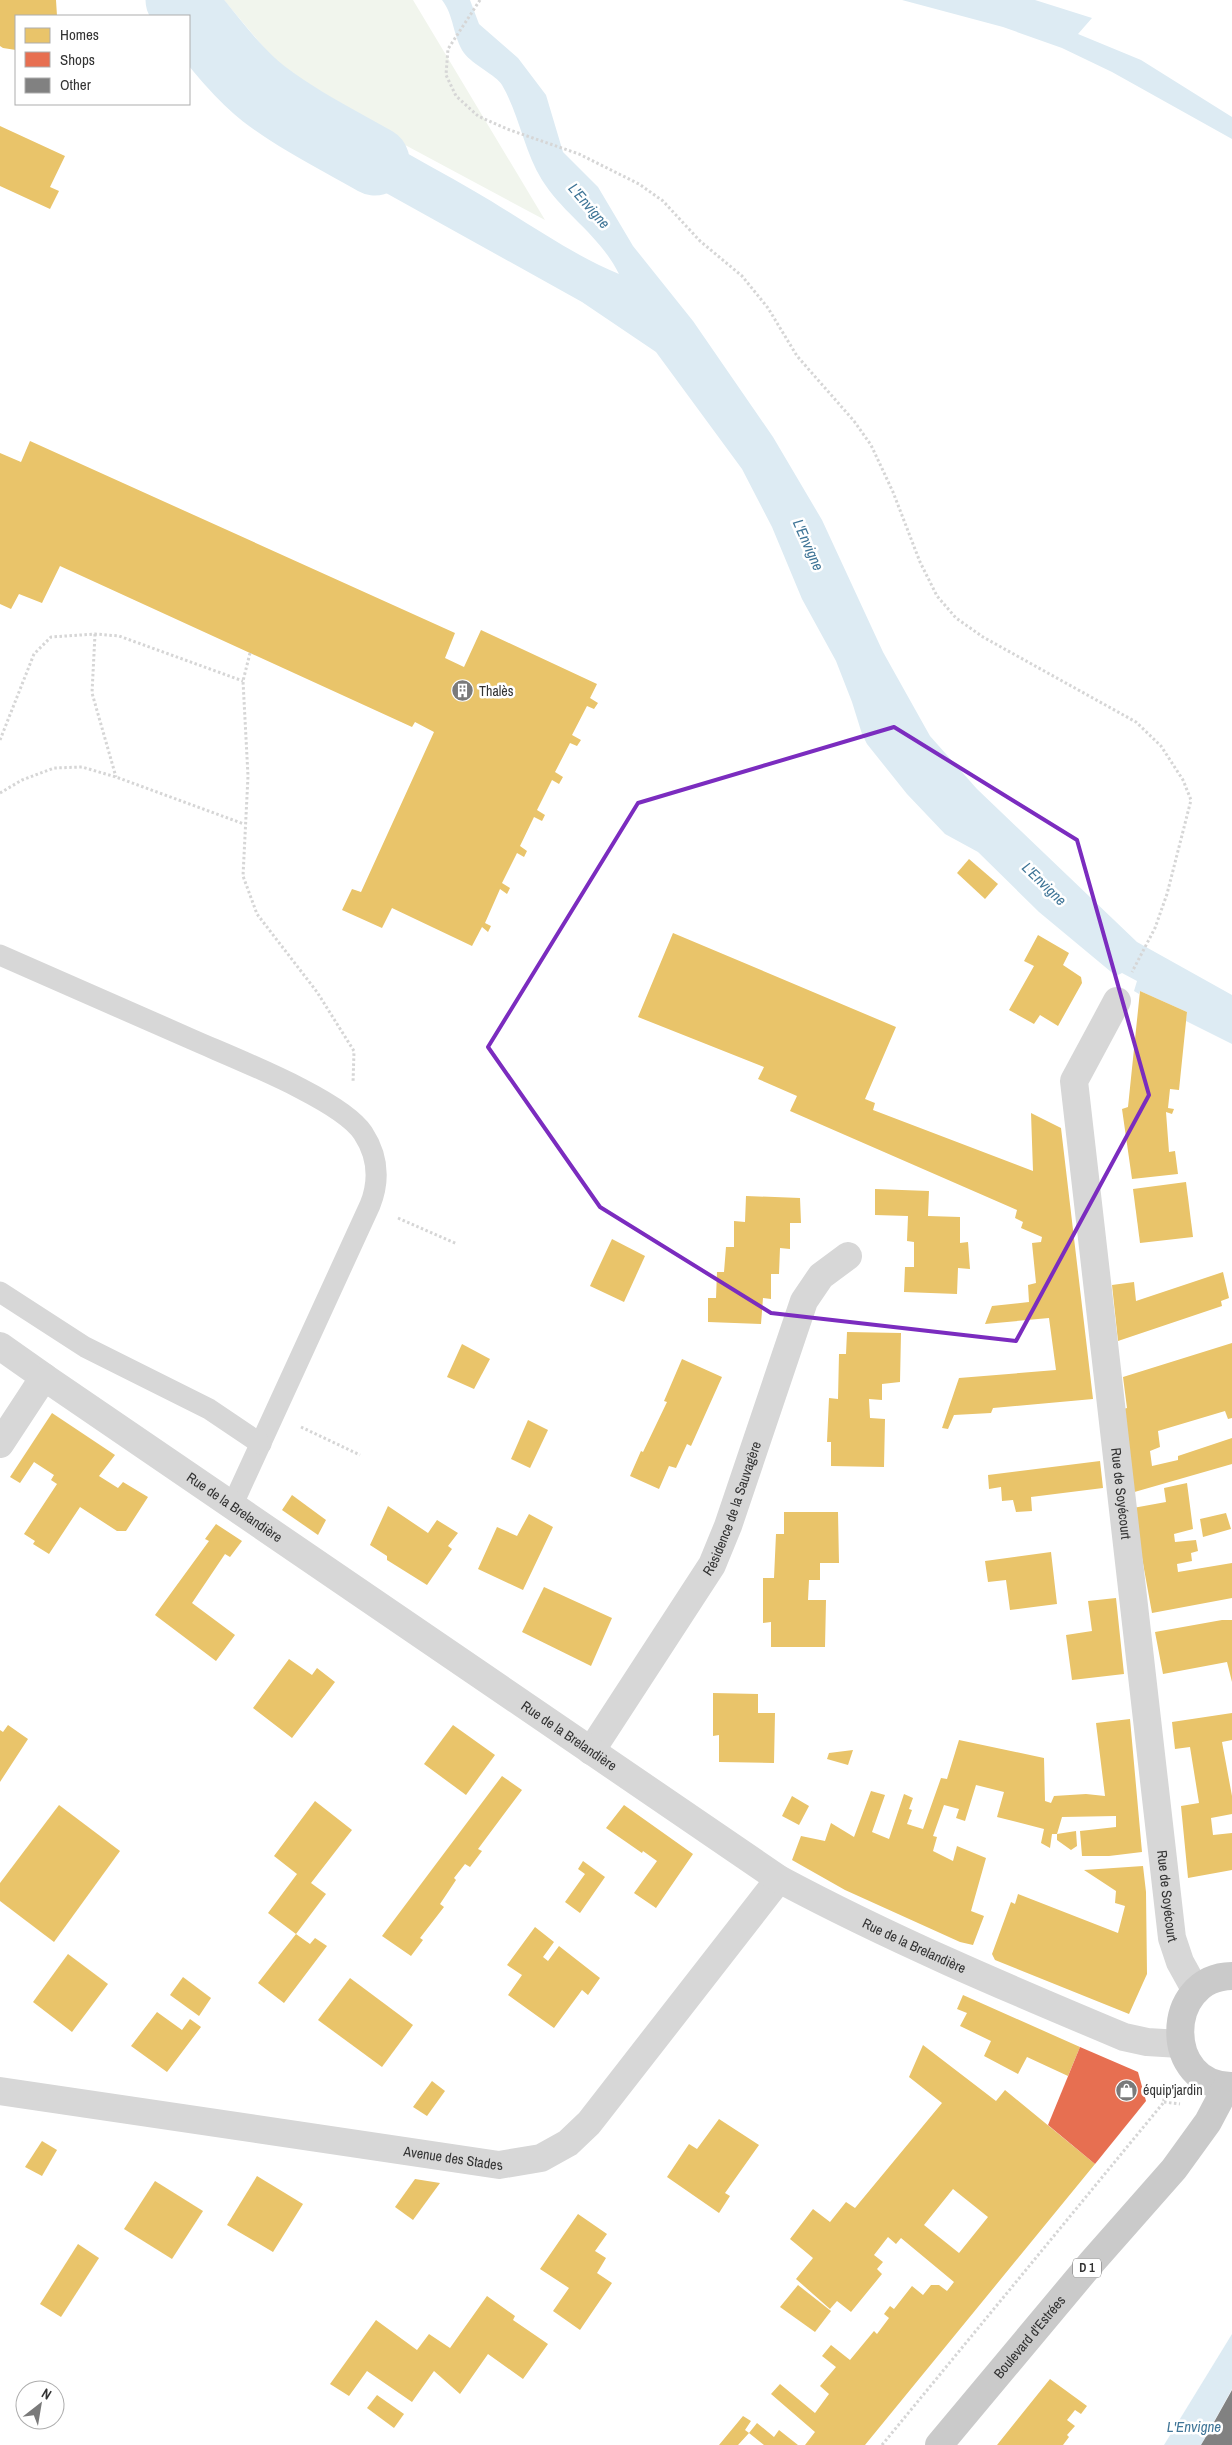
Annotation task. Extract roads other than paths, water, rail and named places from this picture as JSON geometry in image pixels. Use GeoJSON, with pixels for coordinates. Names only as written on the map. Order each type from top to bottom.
{"type":"FeatureCollection","features":[{"type":"Feature","properties":{"kind":"main road"},"geometry":{"type":"LineString","coordinates":[[1229,2086],[1211,2081],[1197,2072],[1170,2043],[1185,2006],[1196,1991],[1209,1982],[1232,1976]]}},
{"type":"Feature","properties":{"kind":"main road","name":"Boulevard d'Estrées"},"geometry":{"type":"LineString","coordinates":[[939,2445],[1092,2262],[1174,2169],[1208,2122],[1229,2086]]}},
{"type":"Feature","properties":{"kind":"street","name":"Rue de Soyécourt"},"geometry":{"type":"LineString","coordinates":[[1123,990],[1074,1081],[1172,1938],[1180,1962],[1196,1991]]}},
{"type":"Feature","properties":{"kind":"street","name":"Résidence de la Sauvagère"},"geometry":{"type":"LineString","coordinates":[[591,1751],[712,1564],[728,1526],[804,1301],[822,1276],[848,1256]]}},
{"type":"Feature","properties":{"kind":"street","name":"Rue de la Brelandière"},"geometry":{"type":"LineString","coordinates":[[0,1346],[779,1880],[847,1916],[981,1978],[1124,2037],[1147,2042],[1170,2043]]}},
{"type":"Feature","properties":{"kind":"street"},"geometry":{"type":"LineString","coordinates":[[0,1444],[44,1377]]}},
{"type":"Feature","properties":{"kind":"street","name":"Avenue des Stades"},"geometry":{"type":"LineString","coordinates":[[0,2091],[499,2164],[541,2158],[568,2143],[589,2124],[779,1880]]}},
{"type":"Feature","properties":{"kind":"lane"},"geometry":{"type":"LineString","coordinates":[[0,955],[267,1073],[314,1096],[343,1114],[362,1132],[376,1159],[376,1188],[370,1205],[232,1506]]}},
{"type":"Feature","properties":{"kind":"lane"},"geometry":{"type":"LineString","coordinates":[[0,1292],[85,1348],[209,1409],[261,1444]]}},
{"type":"Feature","properties":{"kind":"water"},"geometry":{"type":"Polygon","coordinates":[[[150,0],[213,0],[279,72],[245,113],[190,46],[190,15],[163,15],[150,0]]]}},
{"type":"Feature","properties":{"kind":"water"},"geometry":{"type":"Polygon","coordinates":[[[442,0],[470,0],[479,24],[518,58],[546,95],[563,152],[598,187],[633,246],[693,321],[773,437],[822,520],[883,652],[930,736],[977,789],[1137,942],[1232,995],[1232,1044],[1186,1021],[1187,1012],[1140,991],[1139,994],[1134,991],[1137,981],[1122,973],[1116,976],[1039,912],[978,852],[945,834],[907,794],[867,744],[836,661],[802,599],[772,527],[742,469],[656,352],[582,302],[341,168],[275,137],[309,94],[349,120],[474,191],[564,246],[619,274],[602,247],[560,204],[542,180],[502,85],[495,77],[473,62],[464,53],[460,47],[449,12],[442,0]]]}},
{"type":"Feature","properties":{"kind":"water"},"geometry":{"type":"Polygon","coordinates":[[[902,0],[1035,0],[1092,18],[1078,34],[1141,60],[1232,117],[1232,139],[1112,72],[1062,48],[1003,27],[902,0]]]}},
{"type":"Feature","properties":{"kind":"water","name":"L'Envigne"},"geometry":{"type":"Polygon","coordinates":[[[1232,2334],[1232,2389],[1201,2445],[1164,2445],[1232,2334]]]}},
{"type":"Feature","properties":{"kind":"waterway"},"geometry":{"type":"LineString","coordinates":[[180,0],[231,62],[253,85],[304,121],[375,161]]}},
{"type":"Feature","properties":{"kind":"place","name":"Thalès"},"geometry":{"type":"Point","coordinates":[463,691]}},
{"type":"Feature","properties":{"kind":"place","name":"équip'jardin"},"geometry":{"type":"Point","coordinates":[1127,2090]}}]}
